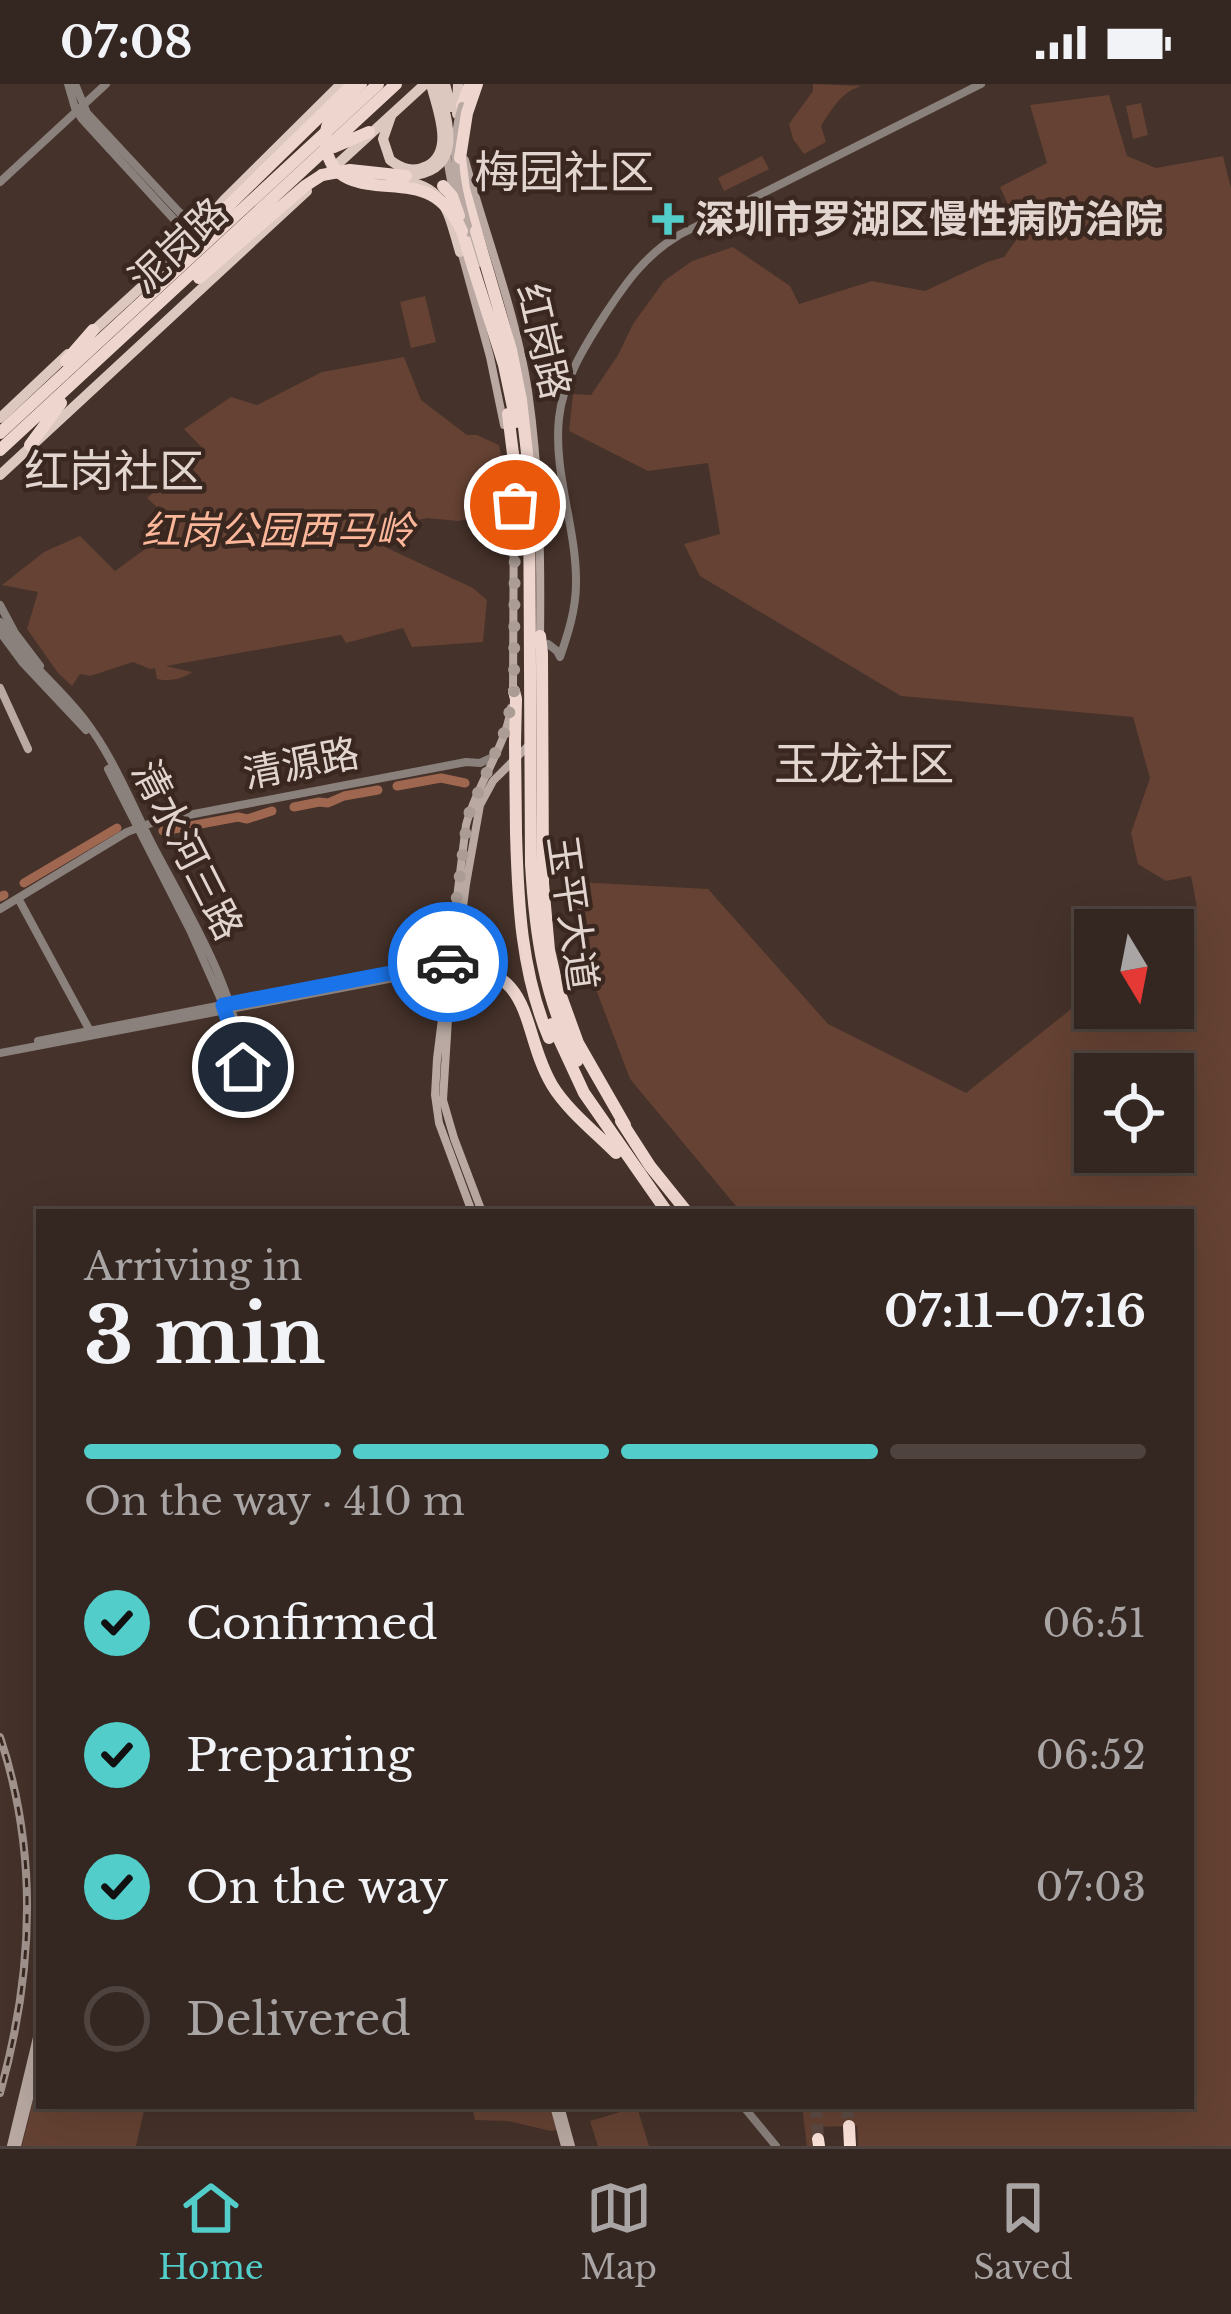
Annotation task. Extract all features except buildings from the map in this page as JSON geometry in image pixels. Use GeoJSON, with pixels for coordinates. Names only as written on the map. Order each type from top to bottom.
{"type":"FeatureCollection","features":[{"type":"Feature","properties":{"kind":"highway"},"geometry":{"type":"LineString","coordinates":[[184,257],[228,201],[357,84]]}},
{"type":"Feature","properties":{"kind":"highway"},"geometry":{"type":"LineString","coordinates":[[357,84],[328,120],[326,144],[332,165],[355,182],[431,195],[446,205],[466,232]]}},
{"type":"Feature","properties":{"kind":"highway","name":"泥岗路"},"geometry":{"type":"LineString","coordinates":[[0,433],[184,257],[378,84]]}},
{"type":"Feature","properties":{"kind":"highway","name":"泥岗路"},"geometry":{"type":"LineString","coordinates":[[0,450],[396,84]]}},
{"type":"Feature","properties":{"kind":"highway"},"geometry":{"type":"LineString","coordinates":[[460,158],[457,106],[473,84]]}},
{"type":"Feature","properties":{"kind":"highway"},"geometry":{"type":"LineString","coordinates":[[460,158],[473,84]]}},
{"type":"Feature","properties":{"kind":"highway"},"geometry":{"type":"LineString","coordinates":[[321,152],[369,132]]}},
{"type":"Feature","properties":{"kind":"highway","name":"玉平大道"},"geometry":{"type":"LineString","coordinates":[[460,158],[511,350],[526,435],[531,605],[528,864],[541,962],[552,1002],[582,1070],[685,1209]]}},
{"type":"Feature","properties":{"kind":"highway"},"geometry":{"type":"LineString","coordinates":[[133,329],[320,178],[350,170],[407,174]]}},
{"type":"Feature","properties":{"kind":"highway","name":"玉平大道"},"geometry":{"type":"LineString","coordinates":[[407,174],[430,179],[455,202],[509,386],[521,468],[528,864],[533,955],[541,990],[559,1044],[601,1120],[665,1209]]}},
{"type":"Feature","properties":{"kind":"highway"},"geometry":{"type":"LineString","coordinates":[[473,267],[504,392],[514,488]]}},
{"type":"Feature","properties":{"kind":"highway"},"geometry":{"type":"LineString","coordinates":[[33,401],[93,331]]}},
{"type":"Feature","properties":{"kind":"highway"},"geometry":{"type":"LineString","coordinates":[[30,446],[82,375]]}},
{"type":"Feature","properties":{"kind":"highway"},"geometry":{"type":"LineString","coordinates":[[542,643],[543,883],[549,950],[578,1043],[625,1126]]}},
{"type":"Feature","properties":{"kind":"highway"},"geometry":{"type":"LineString","coordinates":[[514,691],[522,943],[542,1021],[556,1054],[625,1161]]}},
{"type":"Feature","properties":{"kind":"highway"},"geometry":{"type":"LineString","coordinates":[[450,966],[489,971],[510,984],[555,1089],[656,1197]]}},
{"type":"Feature","properties":{"kind":"highway"},"geometry":{"type":"LineString","coordinates":[[849,2126],[850,2146]]}},
{"type":"Feature","properties":{"kind":"main road"},"geometry":{"type":"LineString","coordinates":[[228,201],[341,84]]}},
{"type":"Feature","properties":{"kind":"main road"},"geometry":{"type":"LineString","coordinates":[[435,84],[457,106],[459,136]]}},
{"type":"Feature","properties":{"kind":"main road"},"geometry":{"type":"LineString","coordinates":[[0,475],[369,132],[435,84]]}},
{"type":"Feature","properties":{"kind":"main road"},"geometry":{"type":"LineString","coordinates":[[407,174],[435,160],[441,149],[435,84]]}},
{"type":"Feature","properties":{"kind":"main road"},"geometry":{"type":"LineString","coordinates":[[320,178],[432,170],[447,152],[449,131],[435,84]]}},
{"type":"Feature","properties":{"kind":"main road"},"geometry":{"type":"LineString","coordinates":[[458,84],[457,183],[466,232],[499,328]]}},
{"type":"Feature","properties":{"kind":"main road"},"geometry":{"type":"LineString","coordinates":[[396,108],[383,139],[390,160],[441,200],[460,252]]}},
{"type":"Feature","properties":{"kind":"main road","name":"红岗路"},"geometry":{"type":"LineString","coordinates":[[459,136],[528,389],[542,643],[537,725],[529,745],[493,782],[480,805],[450,966],[443,1100],[481,1209]]}},
{"type":"Feature","properties":{"kind":"main road","name":"红岗路"},"geometry":{"type":"LineString","coordinates":[[443,139],[460,252],[496,384],[514,488],[514,691],[508,722],[466,825],[436,1070],[439,1123],[471,1209]]}},
{"type":"Feature","properties":{"kind":"main road"},"geometry":{"type":"LineString","coordinates":[[208,284],[268,219]]}},
{"type":"Feature","properties":{"kind":"main road"},"geometry":{"type":"LineString","coordinates":[[0,418],[93,331],[184,257]]}},
{"type":"Feature","properties":{"kind":"main road"},"geometry":{"type":"LineString","coordinates":[[484,338],[499,328],[515,331]]}},
{"type":"Feature","properties":{"kind":"main road"},"geometry":{"type":"LineString","coordinates":[[0,688],[28,749]]}},
{"type":"Feature","properties":{"kind":"main road"},"geometry":{"type":"LineString","coordinates":[[14,2146],[36,2043]]}},
{"type":"Feature","properties":{"kind":"main road"},"geometry":{"type":"LineString","coordinates":[[14,2146],[36,2069]]}},
{"type":"Feature","properties":{"kind":"main road"},"geometry":{"type":"LineString","coordinates":[[558,2109],[568,2146]]}},
{"type":"Feature","properties":{"kind":"street"},"geometry":{"type":"LineString","coordinates":[[72,84],[79,107],[181,227],[184,257]]}},
{"type":"Feature","properties":{"kind":"street"},"geometry":{"type":"LineString","coordinates":[[0,178],[102,84]]}},
{"type":"Feature","properties":{"kind":"street"},"geometry":{"type":"LineString","coordinates":[[542,643],[560,657],[577,587],[560,416],[576,364],[627,282],[646,259],[679,235],[981,84]]}},
{"type":"Feature","properties":{"kind":"street"},"geometry":{"type":"LineString","coordinates":[[79,107],[184,216],[200,218],[228,201]]}},
{"type":"Feature","properties":{"kind":"street"},"geometry":{"type":"LineString","coordinates":[[0,605],[63,696]]}},
{"type":"Feature","properties":{"kind":"street","name":"清水河三路"},"geometry":{"type":"LineString","coordinates":[[0,622],[22,663],[89,734],[141,828]]}},
{"type":"Feature","properties":{"kind":"street"},"geometry":{"type":"LineString","coordinates":[[542,643],[566,636]]}},
{"type":"Feature","properties":{"kind":"street","name":"清水河三路"},"geometry":{"type":"LineString","coordinates":[[5,637],[85,720],[101,744],[228,1008],[243,1067],[228,1008]]}},
{"type":"Feature","properties":{"kind":"street","name":"清源路"},"geometry":{"type":"LineString","coordinates":[[0,910],[157,821],[491,758]]}},
{"type":"Feature","properties":{"kind":"street","name":"清源路"},"geometry":{"type":"LineString","coordinates":[[141,828],[466,765],[479,770],[482,778]]}},
{"type":"Feature","properties":{"kind":"street"},"geometry":{"type":"LineString","coordinates":[[19,899],[90,1031]]}},
{"type":"Feature","properties":{"kind":"street"},"geometry":{"type":"LineString","coordinates":[[0,1051],[441,962],[450,966]]}},
{"type":"Feature","properties":{"kind":"street"},"geometry":{"type":"LineString","coordinates":[[62,1037],[76,1028],[78,1008]]}},
{"type":"Feature","properties":{"kind":"street"},"geometry":{"type":"LineString","coordinates":[[0,1051],[228,1008]]}},
{"type":"Feature","properties":{"kind":"street"},"geometry":{"type":"LineString","coordinates":[[745,2109],[776,2146]]}},
{"type":"Feature","properties":{"kind":"green space"},"geometry":{"type":"Polygon","coordinates":[[[813,84],[862,86],[843,96],[821,126],[826,142],[804,154],[789,124],[813,91],[813,84]]]}},
{"type":"Feature","properties":{"kind":"green space"},"geometry":{"type":"Polygon","coordinates":[[[1109,95],[1127,156],[1156,168],[1223,156],[1231,188],[1231,2146],[858,2146],[857,2126],[812,2127],[812,2146],[807,2146],[802,2109],[1194,2109],[1194,1209],[738,1209],[630,1079],[580,947],[577,882],[708,889],[828,1024],[966,1093],[1074,1007],[1074,1029],[1194,1029],[1197,907],[1191,876],[1166,881],[1138,864],[1131,833],[1150,778],[1133,717],[901,696],[700,576],[684,544],[720,534],[708,463],[648,471],[569,431],[573,394],[591,395],[664,281],[692,261],[733,247],[790,286],[799,304],[872,281],[925,291],[1004,257],[1021,233],[1000,187],[1047,163],[1030,105],[1109,95]]]}},
{"type":"Feature","properties":{"kind":"green space"},"geometry":{"type":"Polygon","coordinates":[[[1141,103],[1148,135],[1133,139],[1126,106],[1141,103]]]}},
{"type":"Feature","properties":{"kind":"green space"},"geometry":{"type":"Polygon","coordinates":[[[762,156],[769,169],[724,191],[718,178],[762,156]]]}},
{"type":"Feature","properties":{"kind":"green space"},"geometry":{"type":"Polygon","coordinates":[[[425,296],[436,342],[411,348],[400,302],[425,296]]]}},
{"type":"Feature","properties":{"kind":"green space","name":"红岗公园西马岭"},"geometry":{"type":"Polygon","coordinates":[[[404,357],[421,400],[467,435],[499,445],[506,510],[504,519],[497,514],[458,521],[427,518],[380,528],[383,546],[473,588],[487,600],[483,642],[412,647],[403,628],[346,643],[341,635],[166,666],[192,672],[170,680],[157,679],[155,668],[133,662],[90,676],[80,674],[72,686],[58,673],[27,629],[38,592],[2,585],[44,552],[80,536],[115,571],[177,526],[147,498],[204,450],[184,429],[231,397],[257,405],[322,372],[404,357]]]}},
{"type":"Feature","properties":{"kind":"green space"},"geometry":{"type":"Polygon","coordinates":[[[36,2088],[36,2109],[144,2109],[136,2146],[22,2146],[36,2088]]]}},
{"type":"Feature","properties":{"kind":"green space"},"geometry":{"type":"Polygon","coordinates":[[[473,2109],[552,2109],[557,2130],[508,2121],[475,2120],[473,2109]]]}},
{"type":"Feature","properties":{"kind":"green space"},"geometry":{"type":"Polygon","coordinates":[[[638,2109],[649,2146],[598,2146],[590,2121],[638,2109]]]}},
{"type":"Feature","properties":{"kind":"waterway"},"geometry":{"type":"LineString","coordinates":[[397,786],[441,778],[465,783]]}},
{"type":"Feature","properties":{"kind":"waterway"},"geometry":{"type":"LineString","coordinates":[[294,807],[378,790]]}},
{"type":"Feature","properties":{"kind":"waterway"},"geometry":{"type":"LineString","coordinates":[[163,831],[272,811]]}},
{"type":"Feature","properties":{"kind":"waterway"},"geometry":{"type":"LineString","coordinates":[[24,883],[117,828]]}},
{"type":"Feature","properties":{"kind":"waterway"},"geometry":{"type":"LineString","coordinates":[[0,897],[4,895]]}},
{"type":"Feature","properties":{"kind":"tunnel"},"geometry":{"type":"LineString","coordinates":[[816,2109],[818,2139]]}},
{"type":"Feature","properties":{"kind":"tunnel"},"geometry":{"type":"LineString","coordinates":[[847,2109],[849,2126]]}},
{"type":"Feature","properties":{"kind":"railway"},"geometry":{"type":"LineString","coordinates":[[0,1737],[21,1825],[27,1915],[19,2004],[0,2093]]}},
{"type":"Feature","properties":{"kind":"way so far"},"geometry":{"type":"LineString","coordinates":[[448,962],[468,816],[506,728],[514,691],[515,505]]}},
{"type":"Feature","properties":{"kind":"place","name":"深圳市罗湖区慢性病防治院"},"geometry":{"type":"Point","coordinates":[668,219]}},
{"type":"Feature","properties":{"kind":"district","name":"梅园社区"},"geometry":{"type":"Point","coordinates":[564,172]}},
{"type":"Feature","properties":{"kind":"district","name":"红岗社区"},"geometry":{"type":"Point","coordinates":[114,471]}},
{"type":"Feature","properties":{"kind":"district","name":"玉龙社区"},"geometry":{"type":"Point","coordinates":[864,764]}},
{"type":"Feature","properties":{"kind":"route"},"geometry":{"type":"LineString","coordinates":[[243,1067],[223,1005],[448,962]]}}]}
